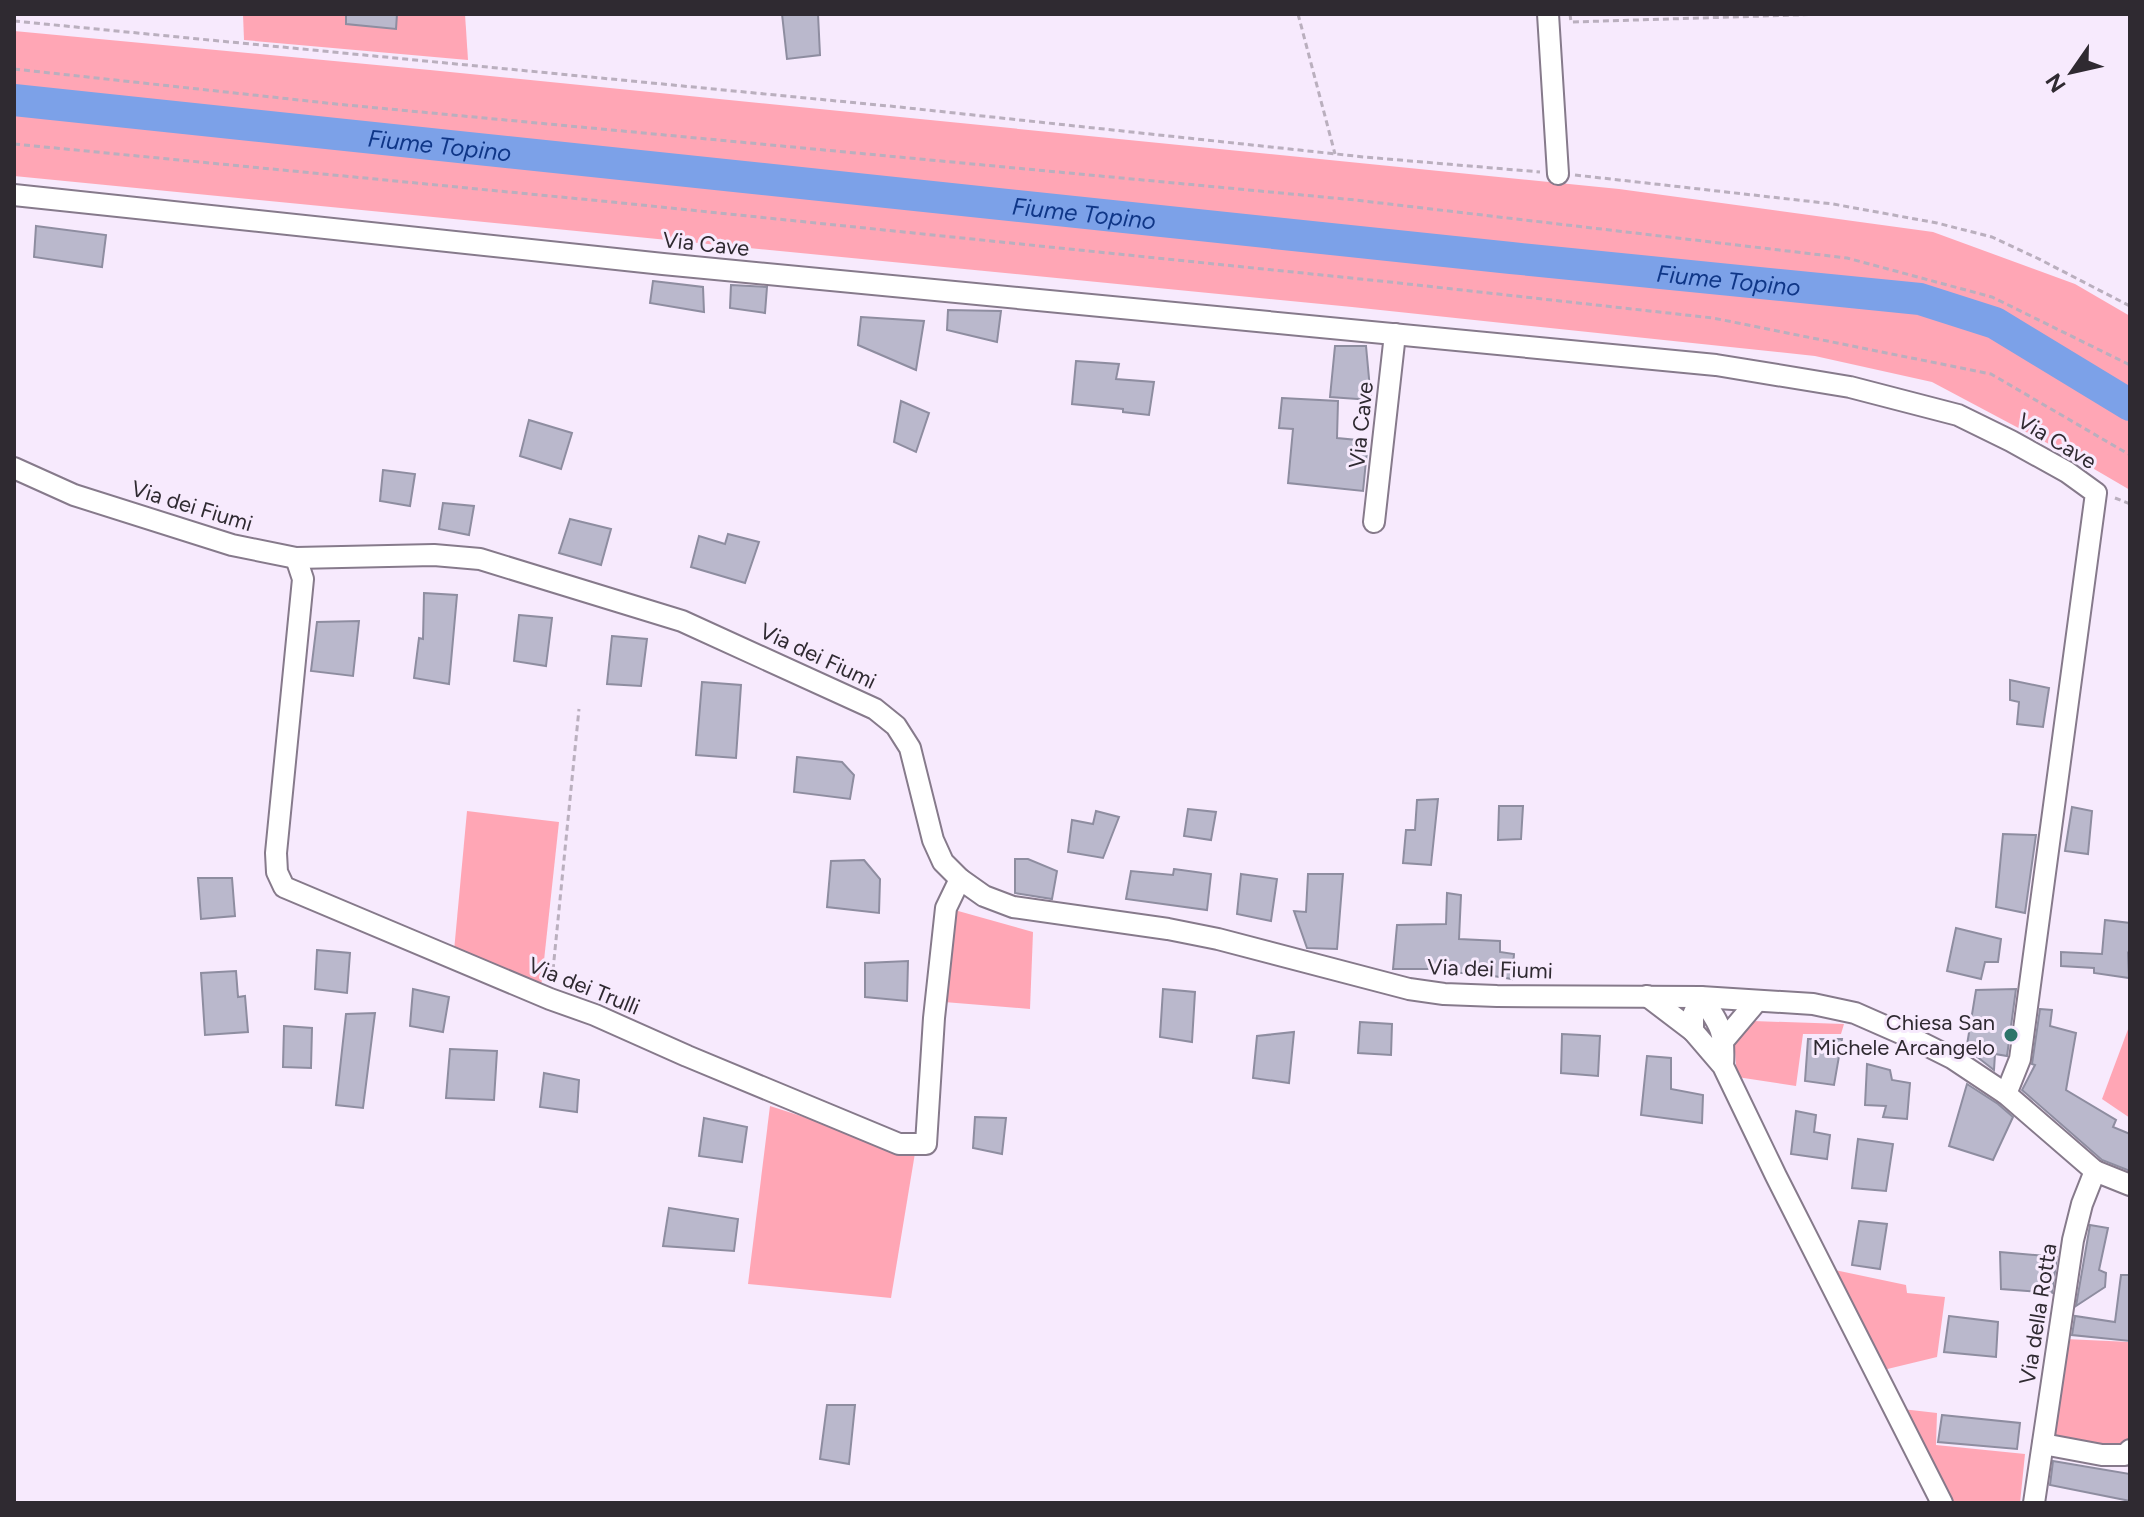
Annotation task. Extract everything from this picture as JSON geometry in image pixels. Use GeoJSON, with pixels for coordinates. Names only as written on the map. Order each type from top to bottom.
{"type":"FeatureCollection","features":[{"type":"Feature","properties":{"kind":"street"},"geometry":{"type":"LineString","coordinates":[[1548,14],[1558,174]]}},
{"type":"Feature","properties":{"kind":"street","name":"Via Cave"},"geometry":{"type":"LineString","coordinates":[[14,195],[663,264],[1716,365],[1850,387],[1958,415],[2067,472],[2096,493],[2020,1059],[2006,1094]]}},
{"type":"Feature","properties":{"kind":"street","name":"Via Cave"},"geometry":{"type":"LineString","coordinates":[[1374,522],[1395,334]]}},
{"type":"Feature","properties":{"kind":"street","name":"Via dei Fiumi"},"geometry":{"type":"LineString","coordinates":[[14,468],[74,495],[232,545],[296,558],[434,555],[480,559],[682,621],[771,660],[875,709],[896,726],[910,748],[933,840],[943,862],[984,896],[1013,907],[1205,937],[1409,989],[1444,994],[1701,997],[1813,1004],[1855,1013],[1952,1058],[2006,1094],[2095,1171]]}},
{"type":"Feature","properties":{"kind":"street","name":"Via dei Trulli"},"geometry":{"type":"LineString","coordinates":[[296,558],[303,579],[276,853],[277,872],[284,887],[899,1144],[926,1144],[934,1018],[946,908],[960,879]]}},
{"type":"Feature","properties":{"kind":"street"},"geometry":{"type":"LineString","coordinates":[[1647,996],[1693,1031],[1723,1066],[1942,1503]]}},
{"type":"Feature","properties":{"kind":"street"},"geometry":{"type":"LineString","coordinates":[[1693,1031],[1693,1015],[1701,997]]}},
{"type":"Feature","properties":{"kind":"street"},"geometry":{"type":"LineString","coordinates":[[1701,997],[1717,1019],[1724,1040],[1723,1066]]}},
{"type":"Feature","properties":{"kind":"street"},"geometry":{"type":"LineString","coordinates":[[1724,1040],[1757,1001]]}},
{"type":"Feature","properties":{"kind":"street"},"geometry":{"type":"LineString","coordinates":[[2095,1171],[2130,1185]]}},
{"type":"Feature","properties":{"kind":"street","name":"Via della Rotta"},"geometry":{"type":"LineString","coordinates":[[2034,1503],[2073,1240],[2095,1171]]}},
{"type":"Feature","properties":{"kind":"street"},"geometry":{"type":"LineString","coordinates":[[2043,1444],[2102,1455],[2125,1455],[2130,1450]]}},
{"type":"Feature","properties":{"kind":"path"},"geometry":{"type":"LineString","coordinates":[[1298,14],[1335,154]]}},
{"type":"Feature","properties":{"kind":"path"},"geometry":{"type":"LineString","coordinates":[[1570,14],[1571,22],[1828,14]]}},
{"type":"Feature","properties":{"kind":"path"},"geometry":{"type":"LineString","coordinates":[[14,21],[836,101],[1833,204],[1937,223],[1992,237],[2130,306]]}},
{"type":"Feature","properties":{"kind":"path"},"geometry":{"type":"LineString","coordinates":[[14,69],[336,104],[1355,200],[1847,258],[1992,297],[2130,365]]}},
{"type":"Feature","properties":{"kind":"path"},"geometry":{"type":"LineString","coordinates":[[14,144],[612,202],[1713,318],[1991,374],[2130,455]]}},
{"type":"Feature","properties":{"kind":"path"},"geometry":{"type":"LineString","coordinates":[[550,999],[579,709]]}},
{"type":"Feature","properties":{"kind":"shaded area"},"geometry":{"type":"Polygon","coordinates":[[[243,14],[465,14],[468,60],[244,40],[243,14]]]}},
{"type":"Feature","properties":{"kind":"shaded area"},"geometry":{"type":"Polygon","coordinates":[[[14,31],[1619,189],[1933,232],[2075,284],[2130,316],[2130,490],[1932,382],[1815,356],[1352,307],[14,176],[14,31]]]}},
{"type":"Feature","properties":{"kind":"shaded area"},"geometry":{"type":"Polygon","coordinates":[[[467,811],[559,822],[541,988],[454,951],[467,811]]]}},
{"type":"Feature","properties":{"kind":"shaded area"},"geometry":{"type":"Polygon","coordinates":[[[951,909],[1033,932],[1030,1009],[944,1002],[951,909]]]}},
{"type":"Feature","properties":{"kind":"shaded area"},"geometry":{"type":"Polygon","coordinates":[[[1753,1021],[1844,1024],[1841,1034],[1803,1034],[1796,1086],[1737,1077],[1734,1039],[1753,1021]]]}},
{"type":"Feature","properties":{"kind":"shaded area"},"geometry":{"type":"Polygon","coordinates":[[[2130,1024],[2130,1118],[2102,1099],[2130,1024]]]}},
{"type":"Feature","properties":{"kind":"shaded area"},"geometry":{"type":"Polygon","coordinates":[[[770,1106],[915,1153],[891,1298],[748,1284],[770,1106]]]}},
{"type":"Feature","properties":{"kind":"shaded area"},"geometry":{"type":"Polygon","coordinates":[[[1830,1269],[1906,1285],[1907,1293],[1945,1297],[1937,1357],[1875,1372],[1830,1269]]]}},
{"type":"Feature","properties":{"kind":"shaded area"},"geometry":{"type":"Polygon","coordinates":[[[2065,1339],[2130,1342],[2130,1441],[2117,1449],[2050,1436],[2065,1339]]]}},
{"type":"Feature","properties":{"kind":"shaded area"},"geometry":{"type":"Polygon","coordinates":[[[1902,1409],[1937,1413],[1936,1445],[2025,1454],[2020,1503],[1948,1503],[1902,1409]]]}},
{"type":"Feature","properties":{"kind":"building"},"geometry":{"type":"Polygon","coordinates":[[[346,14],[397,14],[396,29],[346,24],[346,14]]]}},
{"type":"Feature","properties":{"kind":"building"},"geometry":{"type":"Polygon","coordinates":[[[782,14],[818,14],[820,55],[787,59],[782,14]]]}},
{"type":"Feature","properties":{"kind":"building"},"geometry":{"type":"Polygon","coordinates":[[[36,226],[106,235],[102,267],[34,257],[36,226]]]}},
{"type":"Feature","properties":{"kind":"building"},"geometry":{"type":"Polygon","coordinates":[[[653,281],[703,287],[704,312],[650,303],[653,281]]]}},
{"type":"Feature","properties":{"kind":"building"},"geometry":{"type":"Polygon","coordinates":[[[731,285],[767,287],[765,313],[730,308],[731,285]]]}},
{"type":"Feature","properties":{"kind":"building"},"geometry":{"type":"Polygon","coordinates":[[[948,310],[1001,311],[997,342],[947,330],[948,310]]]}},
{"type":"Feature","properties":{"kind":"building"},"geometry":{"type":"Polygon","coordinates":[[[861,317],[924,321],[916,370],[858,345],[861,317]]]}},
{"type":"Feature","properties":{"kind":"building"},"geometry":{"type":"Polygon","coordinates":[[[1335,346],[1366,346],[1371,400],[1330,397],[1335,346]]]}},
{"type":"Feature","properties":{"kind":"building"},"geometry":{"type":"Polygon","coordinates":[[[1076,361],[1119,364],[1116,379],[1154,382],[1149,415],[1072,404],[1076,361]]]}},
{"type":"Feature","properties":{"kind":"building"},"geometry":{"type":"Polygon","coordinates":[[[1282,398],[1338,401],[1337,438],[1368,441],[1363,491],[1288,483],[1293,429],[1279,428],[1282,398]]]}},
{"type":"Feature","properties":{"kind":"building"},"geometry":{"type":"Polygon","coordinates":[[[901,401],[929,413],[916,452],[894,442],[901,401]]]}},
{"type":"Feature","properties":{"kind":"building"},"geometry":{"type":"Polygon","coordinates":[[[529,420],[572,433],[561,469],[520,456],[529,420]]]}},
{"type":"Feature","properties":{"kind":"building"},"geometry":{"type":"Polygon","coordinates":[[[383,470],[415,474],[410,506],[380,501],[383,470]]]}},
{"type":"Feature","properties":{"kind":"building"},"geometry":{"type":"Polygon","coordinates":[[[443,503],[474,506],[469,535],[439,529],[443,503]]]}},
{"type":"Feature","properties":{"kind":"building"},"geometry":{"type":"Polygon","coordinates":[[[570,519],[611,529],[601,565],[559,553],[570,519]]]}},
{"type":"Feature","properties":{"kind":"building"},"geometry":{"type":"Polygon","coordinates":[[[728,534],[759,542],[745,583],[691,567],[699,536],[725,544],[728,534]]]}},
{"type":"Feature","properties":{"kind":"building"},"geometry":{"type":"Polygon","coordinates":[[[424,593],[457,595],[449,684],[414,678],[419,638],[423,639],[424,593]]]}},
{"type":"Feature","properties":{"kind":"building"},"geometry":{"type":"Polygon","coordinates":[[[519,615],[552,618],[546,666],[514,661],[519,615]]]}},
{"type":"Feature","properties":{"kind":"building"},"geometry":{"type":"Polygon","coordinates":[[[359,621],[353,676],[311,671],[317,622],[359,621]]]}},
{"type":"Feature","properties":{"kind":"building"},"geometry":{"type":"Polygon","coordinates":[[[612,636],[647,639],[641,686],[607,684],[612,636]]]}},
{"type":"Feature","properties":{"kind":"building"},"geometry":{"type":"Polygon","coordinates":[[[2010,680],[2049,688],[2043,727],[2017,724],[2019,702],[2010,700],[2010,680]]]}},
{"type":"Feature","properties":{"kind":"building"},"geometry":{"type":"Polygon","coordinates":[[[702,682],[741,685],[736,758],[696,755],[702,682]]]}},
{"type":"Feature","properties":{"kind":"building"},"geometry":{"type":"Polygon","coordinates":[[[797,757],[842,762],[854,775],[850,799],[794,792],[797,757]]]}},
{"type":"Feature","properties":{"kind":"building"},"geometry":{"type":"Polygon","coordinates":[[[1438,799],[1431,865],[1403,863],[1406,830],[1415,830],[1417,800],[1438,799]]]}},
{"type":"Feature","properties":{"kind":"building"},"geometry":{"type":"Polygon","coordinates":[[[1499,806],[1523,806],[1521,839],[1498,840],[1499,806]]]}},
{"type":"Feature","properties":{"kind":"building"},"geometry":{"type":"Polygon","coordinates":[[[2072,807],[2092,811],[2088,854],[2065,851],[2072,807]]]}},
{"type":"Feature","properties":{"kind":"building"},"geometry":{"type":"Polygon","coordinates":[[[1188,809],[1216,812],[1211,840],[1184,836],[1188,809]]]}},
{"type":"Feature","properties":{"kind":"building"},"geometry":{"type":"Polygon","coordinates":[[[1096,811],[1119,817],[1103,858],[1068,852],[1072,820],[1093,824],[1096,811]]]}},
{"type":"Feature","properties":{"kind":"building"},"geometry":{"type":"Polygon","coordinates":[[[2003,834],[2036,835],[2025,913],[1996,907],[2003,834]]]}},
{"type":"Feature","properties":{"kind":"building"},"geometry":{"type":"Polygon","coordinates":[[[1015,859],[1028,859],[1057,871],[1052,899],[1015,893],[1015,859]]]}},
{"type":"Feature","properties":{"kind":"building"},"geometry":{"type":"Polygon","coordinates":[[[864,860],[880,879],[879,913],[827,907],[831,861],[864,860]]]}},
{"type":"Feature","properties":{"kind":"building"},"geometry":{"type":"Polygon","coordinates":[[[1174,869],[1211,874],[1207,910],[1126,899],[1131,871],[1173,875],[1174,869]]]}},
{"type":"Feature","properties":{"kind":"building"},"geometry":{"type":"Polygon","coordinates":[[[1241,874],[1277,879],[1271,921],[1237,914],[1241,874]]]}},
{"type":"Feature","properties":{"kind":"building"},"geometry":{"type":"Polygon","coordinates":[[[1308,874],[1343,874],[1337,949],[1307,948],[1294,911],[1306,912],[1308,874]]]}},
{"type":"Feature","properties":{"kind":"building"},"geometry":{"type":"Polygon","coordinates":[[[198,878],[232,878],[235,916],[201,919],[198,878]]]}},
{"type":"Feature","properties":{"kind":"building"},"geometry":{"type":"Polygon","coordinates":[[[1447,893],[1461,895],[1459,939],[1500,941],[1500,952],[1514,954],[1512,979],[1475,973],[1444,973],[1445,969],[1393,969],[1397,925],[1446,924],[1447,893]]]}},
{"type":"Feature","properties":{"kind":"building"},"geometry":{"type":"Polygon","coordinates":[[[2105,920],[2130,923],[2129,978],[2094,973],[2094,968],[2061,966],[2061,952],[2102,954],[2105,920]]]}},
{"type":"Feature","properties":{"kind":"building"},"geometry":{"type":"Polygon","coordinates":[[[1956,928],[2001,939],[1998,962],[1985,962],[1981,979],[1947,971],[1956,928]]]}},
{"type":"Feature","properties":{"kind":"building"},"geometry":{"type":"Polygon","coordinates":[[[317,950],[350,953],[347,993],[315,989],[317,950]]]}},
{"type":"Feature","properties":{"kind":"building"},"geometry":{"type":"Polygon","coordinates":[[[908,961],[907,1001],[865,997],[865,963],[908,961]]]}},
{"type":"Feature","properties":{"kind":"building"},"geometry":{"type":"Polygon","coordinates":[[[236,971],[238,997],[245,996],[248,1032],[205,1035],[201,973],[236,971]]]}},
{"type":"Feature","properties":{"kind":"building"},"geometry":{"type":"Polygon","coordinates":[[[413,989],[449,997],[443,1032],[410,1026],[413,989]]]}},
{"type":"Feature","properties":{"kind":"building"},"geometry":{"type":"Polygon","coordinates":[[[1163,989],[1195,992],[1192,1042],[1160,1037],[1163,989]]]}},
{"type":"Feature","properties":{"kind":"building"},"geometry":{"type":"Polygon","coordinates":[[[2016,989],[2007,1056],[1995,1054],[1994,1070],[1966,1051],[1976,990],[2016,989]]]}},
{"type":"Feature","properties":{"kind":"building"},"geometry":{"type":"Polygon","coordinates":[[[2040,1009],[2052,1010],[2050,1026],[2076,1033],[2066,1090],[2116,1120],[2113,1127],[2130,1134],[2130,1171],[2102,1160],[2022,1090],[2035,1065],[2032,1064],[2040,1009]]]}},
{"type":"Feature","properties":{"kind":"building"},"geometry":{"type":"Polygon","coordinates":[[[375,1013],[363,1108],[336,1105],[346,1014],[375,1013]]]}},
{"type":"Feature","properties":{"kind":"building"},"geometry":{"type":"Polygon","coordinates":[[[1360,1022],[1392,1024],[1391,1055],[1358,1053],[1360,1022]]]}},
{"type":"Feature","properties":{"kind":"building"},"geometry":{"type":"Polygon","coordinates":[[[284,1026],[312,1028],[311,1068],[283,1067],[284,1026]]]}},
{"type":"Feature","properties":{"kind":"building"},"geometry":{"type":"Polygon","coordinates":[[[1294,1032],[1289,1083],[1253,1078],[1257,1036],[1294,1032]]]}},
{"type":"Feature","properties":{"kind":"building"},"geometry":{"type":"Polygon","coordinates":[[[1562,1034],[1600,1036],[1598,1076],[1561,1073],[1562,1034]]]}},
{"type":"Feature","properties":{"kind":"building"},"geometry":{"type":"Polygon","coordinates":[[[1808,1039],[1842,1039],[1834,1085],[1805,1081],[1808,1039]]]}},
{"type":"Feature","properties":{"kind":"building"},"geometry":{"type":"Polygon","coordinates":[[[450,1049],[497,1051],[494,1100],[446,1098],[450,1049]]]}},
{"type":"Feature","properties":{"kind":"building"},"geometry":{"type":"Polygon","coordinates":[[[1647,1056],[1671,1058],[1671,1089],[1703,1095],[1702,1123],[1641,1115],[1647,1056]]]}},
{"type":"Feature","properties":{"kind":"building"},"geometry":{"type":"Polygon","coordinates":[[[1867,1064],[1890,1070],[1892,1080],[1910,1083],[1907,1119],[1883,1117],[1886,1106],[1865,1105],[1867,1064]]]}},
{"type":"Feature","properties":{"kind":"building"},"geometry":{"type":"Polygon","coordinates":[[[544,1073],[579,1080],[577,1112],[540,1107],[544,1073]]]}},
{"type":"Feature","properties":{"kind":"building"},"geometry":{"type":"Polygon","coordinates":[[[1967,1084],[2013,1117],[1993,1160],[1949,1146],[1967,1084]]]}},
{"type":"Feature","properties":{"kind":"building"},"geometry":{"type":"Polygon","coordinates":[[[1796,1111],[1816,1115],[1814,1132],[1830,1135],[1827,1159],[1791,1154],[1796,1111]]]}},
{"type":"Feature","properties":{"kind":"building"},"geometry":{"type":"Polygon","coordinates":[[[975,1117],[1006,1118],[1002,1154],[973,1148],[975,1117]]]}},
{"type":"Feature","properties":{"kind":"building"},"geometry":{"type":"Polygon","coordinates":[[[704,1118],[747,1127],[742,1162],[699,1156],[704,1118]]]}},
{"type":"Feature","properties":{"kind":"building"},"geometry":{"type":"Polygon","coordinates":[[[1858,1139],[1893,1144],[1886,1191],[1852,1188],[1858,1139]]]}},
{"type":"Feature","properties":{"kind":"building"},"geometry":{"type":"Polygon","coordinates":[[[669,1208],[738,1219],[734,1251],[663,1246],[669,1208]]]}},
{"type":"Feature","properties":{"kind":"building"},"geometry":{"type":"Polygon","coordinates":[[[1859,1221],[1887,1224],[1880,1269],[1852,1265],[1859,1221]]]}},
{"type":"Feature","properties":{"kind":"building"},"geometry":{"type":"Polygon","coordinates":[[[2090,1225],[2108,1228],[2099,1270],[2106,1273],[2105,1287],[2076,1306],[2090,1225]]]}},
{"type":"Feature","properties":{"kind":"building"},"geometry":{"type":"Polygon","coordinates":[[[2000,1252],[2057,1257],[2052,1293],[2001,1289],[2000,1252]]]}},
{"type":"Feature","properties":{"kind":"building"},"geometry":{"type":"Polygon","coordinates":[[[2121,1275],[2130,1275],[2130,1341],[2072,1335],[2075,1316],[2115,1322],[2121,1275]]]}},
{"type":"Feature","properties":{"kind":"building"},"geometry":{"type":"Polygon","coordinates":[[[1949,1316],[1998,1322],[1996,1357],[1944,1352],[1949,1316]]]}},
{"type":"Feature","properties":{"kind":"building"},"geometry":{"type":"Polygon","coordinates":[[[827,1405],[855,1405],[849,1464],[820,1459],[827,1405]]]}},
{"type":"Feature","properties":{"kind":"building"},"geometry":{"type":"Polygon","coordinates":[[[1942,1415],[2020,1423],[2017,1449],[1938,1442],[1942,1415]]]}},
{"type":"Feature","properties":{"kind":"building"},"geometry":{"type":"Polygon","coordinates":[[[2053,1461],[2130,1474],[2130,1501],[2050,1485],[2053,1461]]]}},
{"type":"Feature","properties":{"kind":"waterway","name":"Fiume Topino"},"geometry":{"type":"LineString","coordinates":[[14,100],[1920,299],[1995,323],[2130,405]]}},
{"type":"Feature","properties":{"kind":"place","name":"Chiesa San Michele Arcangelo"},"geometry":{"type":"Point","coordinates":[2011,1035]}}]}
